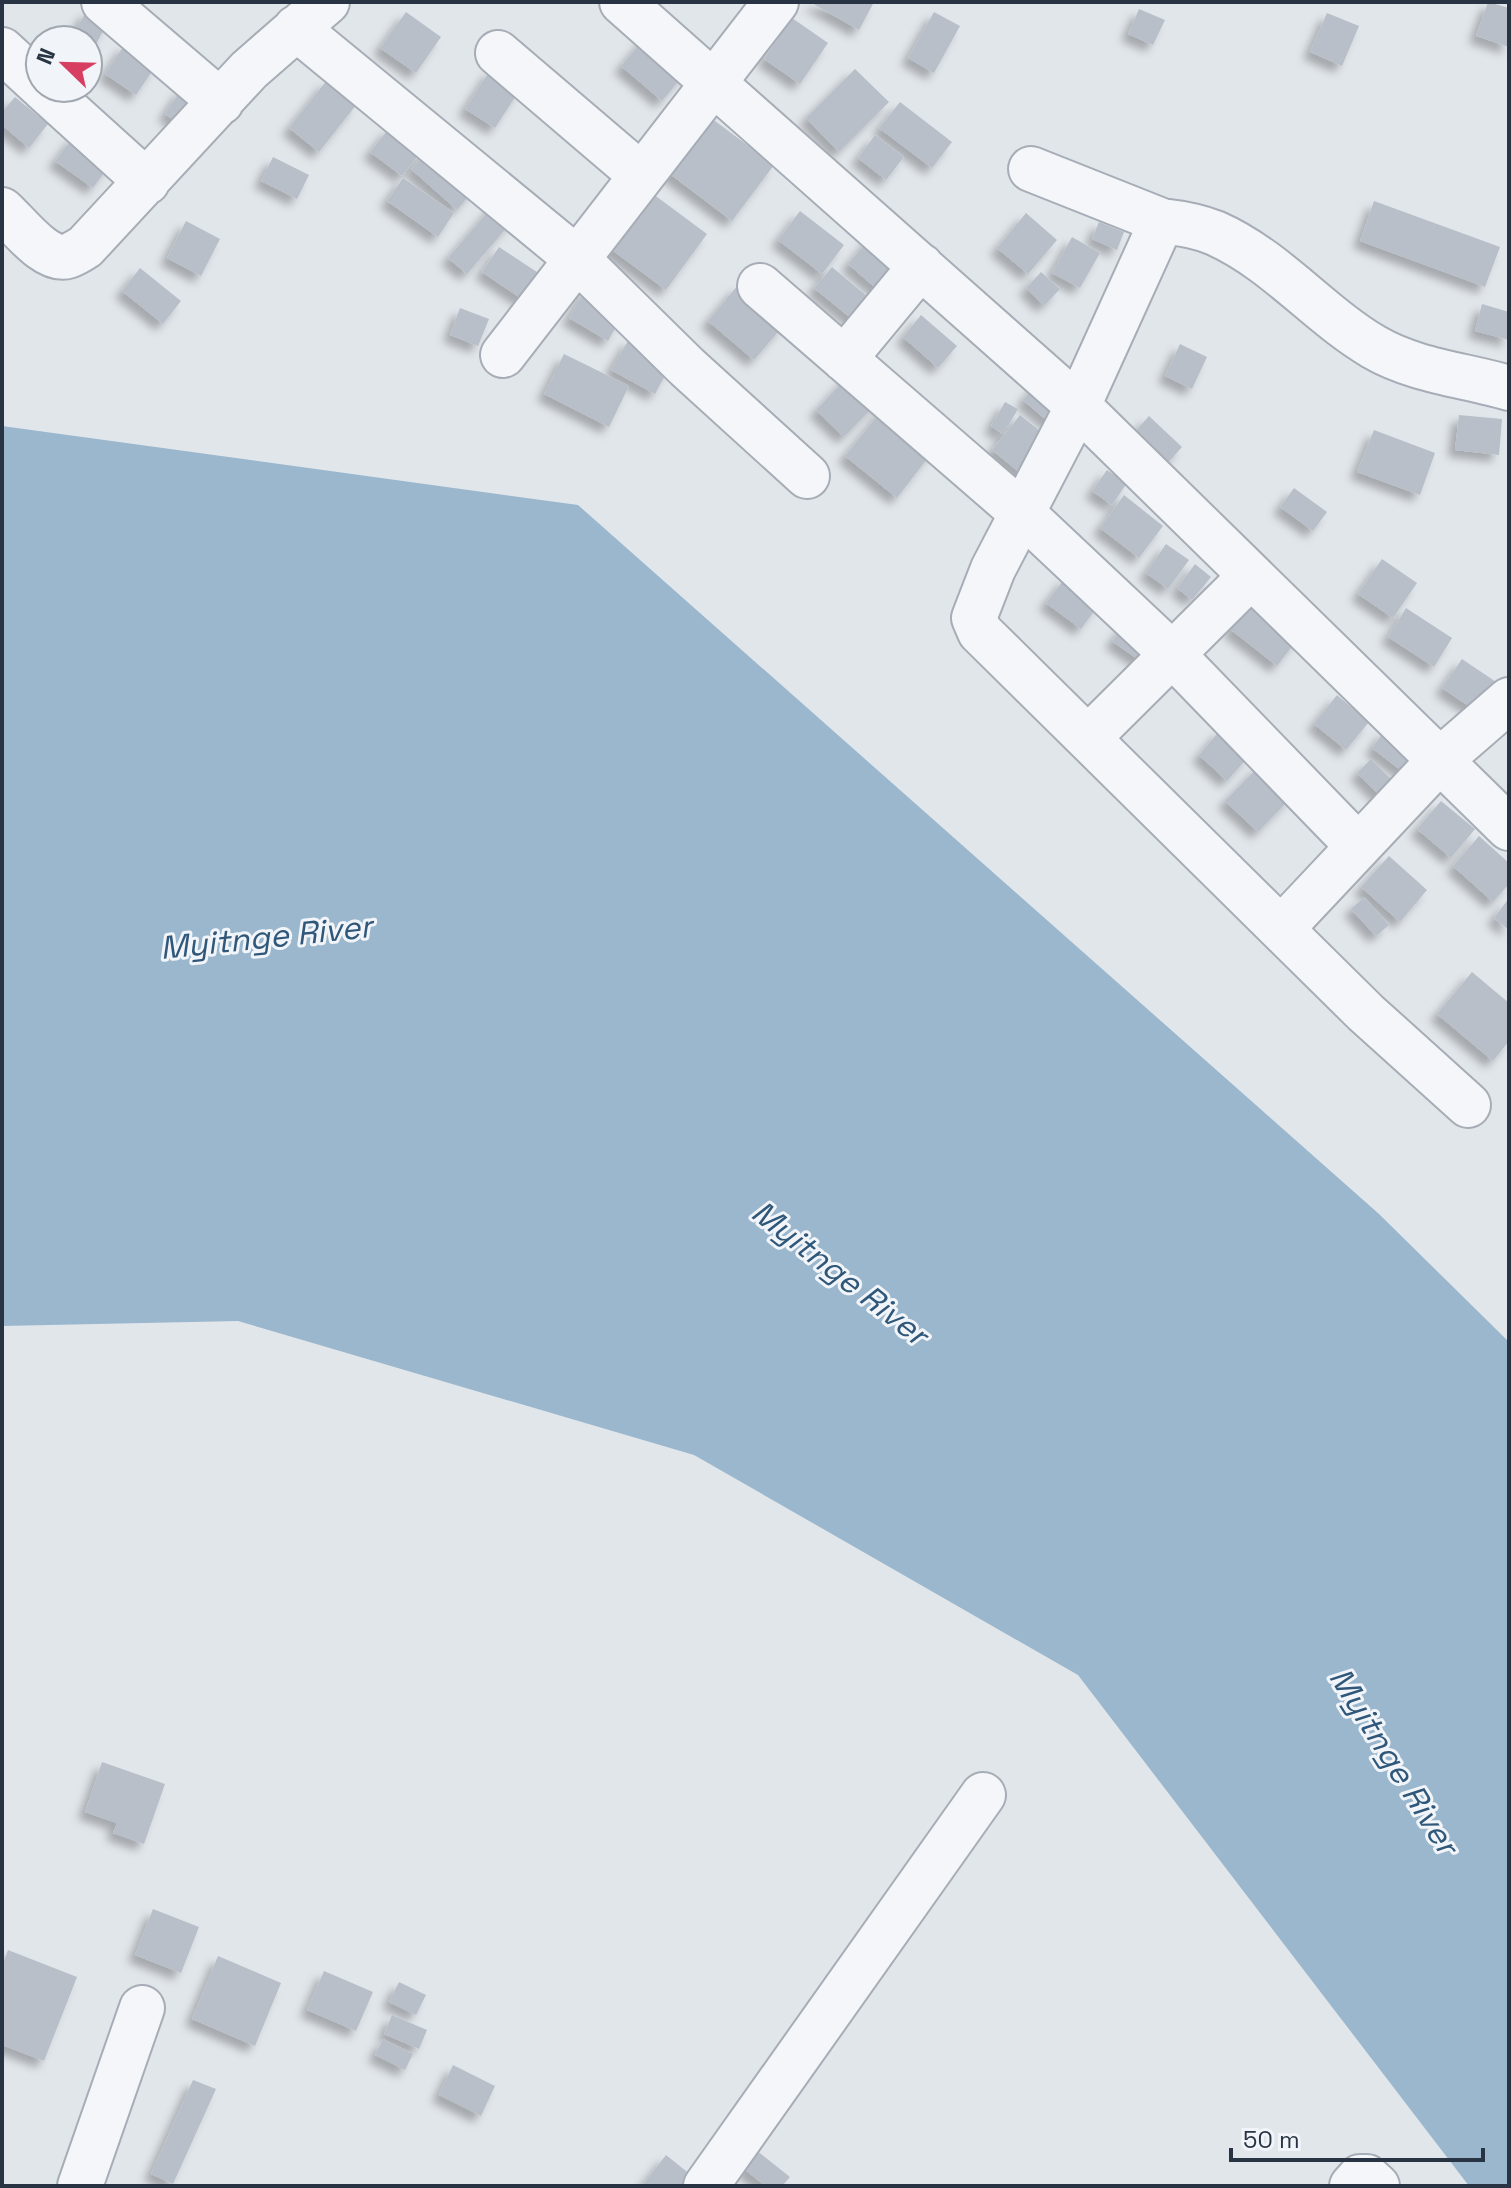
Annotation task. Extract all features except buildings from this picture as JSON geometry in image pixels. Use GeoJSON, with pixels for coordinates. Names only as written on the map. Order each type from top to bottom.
{"type":"FeatureCollection","features":[{"type":"Feature","properties":{"kind":"street"},"geometry":{"type":"LineString","coordinates":[[104,2],[221,102]]}},
{"type":"Feature","properties":{"kind":"street"},"geometry":{"type":"LineString","coordinates":[[622,2],[1078,406],[1509,828]]}},
{"type":"Feature","properties":{"kind":"street"},"geometry":{"type":"LineString","coordinates":[[503,355],[776,2]]}},
{"type":"Feature","properties":{"kind":"street"},"geometry":{"type":"LineString","coordinates":[[2,210],[45,253],[67,257],[85,247],[305,13],[576,258],[687,367],[807,476]]}},
{"type":"Feature","properties":{"kind":"street"},"geometry":{"type":"LineString","coordinates":[[2,50],[24,71]]}},
{"type":"Feature","properties":{"kind":"street"},"geometry":{"type":"LineString","coordinates":[[498,53],[641,175]]}},
{"type":"Feature","properties":{"kind":"street"},"geometry":{"type":"LineString","coordinates":[[60,104],[147,182]]}},
{"type":"Feature","properties":{"kind":"street"},"geometry":{"type":"LineString","coordinates":[[1031,169],[1162,221],[1193,225],[1217,234],[1276,271],[1376,348],[1414,364],[1509,388]]}},
{"type":"Feature","properties":{"kind":"street"},"geometry":{"type":"LineString","coordinates":[[1162,221],[1078,406],[993,569],[974,618],[980,632],[1366,1013],[1468,1105]]}},
{"type":"Feature","properties":{"kind":"street"},"geometry":{"type":"LineString","coordinates":[[844,359],[921,266]]}},
{"type":"Feature","properties":{"kind":"street"},"geometry":{"type":"LineString","coordinates":[[760,286],[1021,512],[1172,654],[1358,846]]}},
{"type":"Feature","properties":{"kind":"street"},"geometry":{"type":"LineString","coordinates":[[1088,738],[1250,577]]}},
{"type":"Feature","properties":{"kind":"street"},"geometry":{"type":"LineString","coordinates":[[1281,929],[1440,760],[1509,700]]}},
{"type":"Feature","properties":{"kind":"street"},"geometry":{"type":"LineString","coordinates":[[706,2186],[983,1795]]}},
{"type":"Feature","properties":{"kind":"street"},"geometry":{"type":"LineString","coordinates":[[80,2186],[142,2008]]}},
{"type":"Feature","properties":{"kind":"street"},"geometry":{"type":"LineString","coordinates":[[1352,2186],[1360,2177],[1367,2177],[1377,2186]]}},
{"type":"Feature","properties":{"kind":"water","name":"Myitnge River"},"geometry":{"type":"Polygon","coordinates":[[[2,426],[578,505],[1379,1214],[1509,1342],[1509,2186],[1469,2186],[1078,1675],[694,1455],[238,1321],[2,1326],[2,426]]]}}]}
